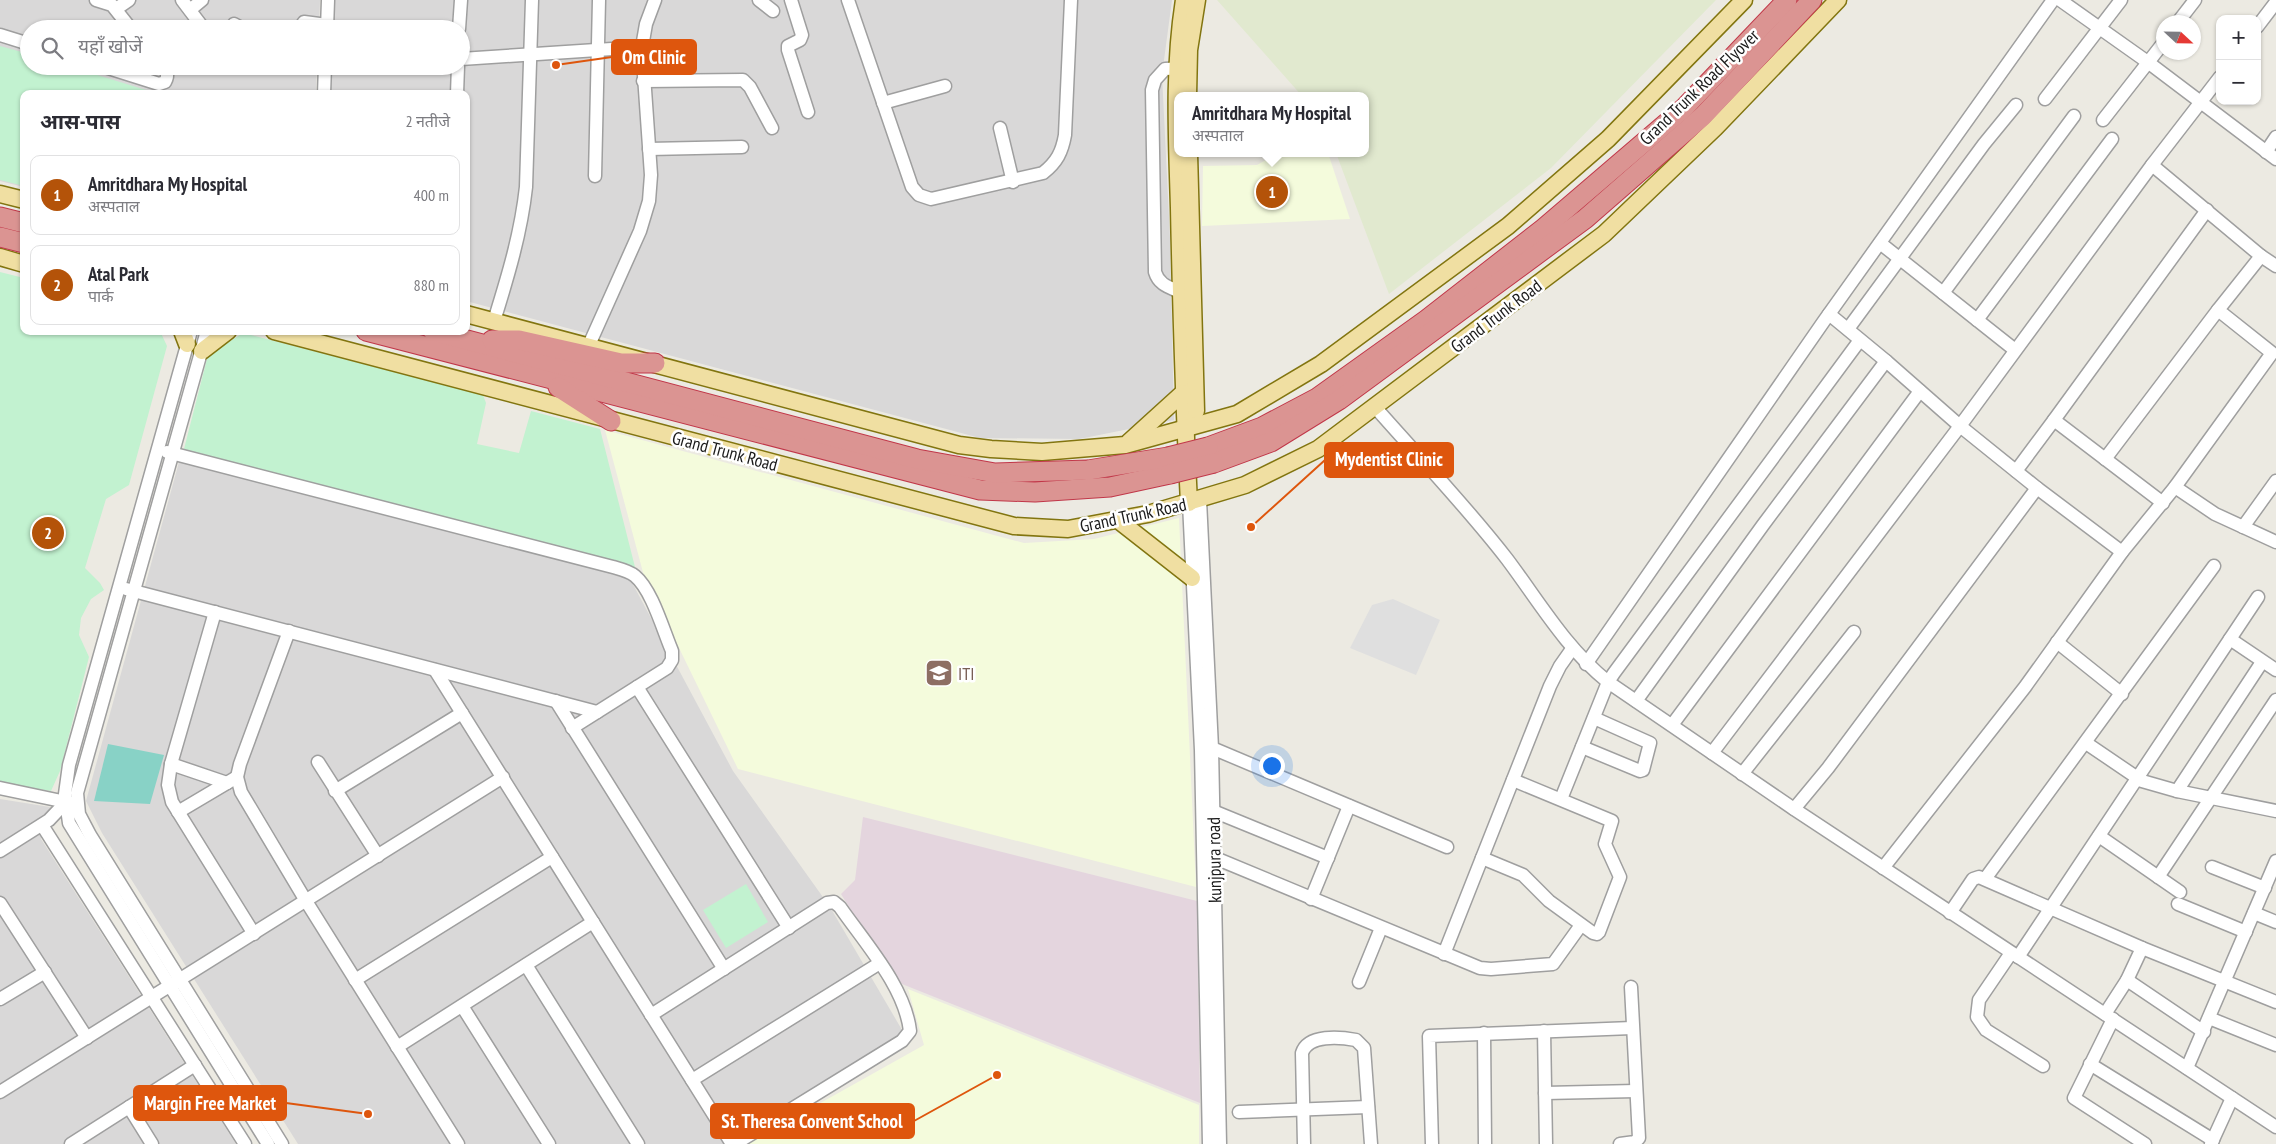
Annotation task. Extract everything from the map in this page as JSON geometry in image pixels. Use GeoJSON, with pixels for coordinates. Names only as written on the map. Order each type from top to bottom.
{"type":"FeatureCollection","features":[{"type":"Feature","properties":{"kind":"highway","name":"Grand Trunk Road Flyover"},"geometry":{"type":"LineString","coordinates":[[1211,455],[1317,398],[1426,320],[1544,228],[1684,108],[1787,0]]}},
{"type":"Feature","properties":{"kind":"highway","name":"Grand Trunk Road"},"geometry":{"type":"LineString","coordinates":[[1709,122],[1812,0]]}},
{"type":"Feature","properties":{"kind":"highway","name":"Grand Trunk Road Flyover"},"geometry":{"type":"LineString","coordinates":[[1211,455],[1272,442],[1340,400],[1548,247],[1709,122]]}},
{"type":"Feature","properties":{"kind":"highway"},"geometry":{"type":"LineString","coordinates":[[0,217],[20,222]]}},
{"type":"Feature","properties":{"kind":"highway"},"geometry":{"type":"LineString","coordinates":[[0,236],[20,242]]}},
{"type":"Feature","properties":{"kind":"highway"},"geometry":{"type":"LineString","coordinates":[[382,335],[980,490],[1035,492],[1110,487],[1169,466],[1211,455]]}},
{"type":"Feature","properties":{"kind":"highway"},"geometry":{"type":"LineString","coordinates":[[448,335],[917,459],[995,473],[1169,466]]}},
{"type":"Feature","properties":{"kind":"highway"},"geometry":{"type":"LineString","coordinates":[[474,342],[497,339],[519,340],[621,363],[655,363]]}},
{"type":"Feature","properties":{"kind":"highway"},"geometry":{"type":"LineString","coordinates":[[537,375],[569,393],[611,421]]}},
{"type":"Feature","properties":{"kind":"main road"},"geometry":{"type":"LineString","coordinates":[[1182,92],[1184,0]]}},
{"type":"Feature","properties":{"kind":"main road"},"geometry":{"type":"LineString","coordinates":[[1187,92],[1182,68],[1197,0]]}},
{"type":"Feature","properties":{"kind":"main road"},"geometry":{"type":"LineString","coordinates":[[470,315],[959,444],[991,449],[1042,452],[1125,445],[1237,414],[1322,364],[1508,226],[1608,139],[1744,0]]}},
{"type":"Feature","properties":{"kind":"main road","name":"Grand Trunk Road"},"geometry":{"type":"LineString","coordinates":[[289,335],[1014,526],[1068,529],[1148,514],[1245,485],[1318,449],[1375,407],[1604,234],[1709,122],[1838,0]]}},
{"type":"Feature","properties":{"kind":"main road"},"geometry":{"type":"LineString","coordinates":[[1181,157],[1180,292],[1183,393],[1191,428]]}},
{"type":"Feature","properties":{"kind":"main road"},"geometry":{"type":"LineString","coordinates":[[1189,157],[1191,428],[1194,501]]}},
{"type":"Feature","properties":{"kind":"main road"},"geometry":{"type":"LineString","coordinates":[[0,194],[20,199]]}},
{"type":"Feature","properties":{"kind":"main road"},"geometry":{"type":"LineString","coordinates":[[0,257],[20,263]]}},
{"type":"Feature","properties":{"kind":"main road"},"geometry":{"type":"LineString","coordinates":[[191,339],[210,335]]}},
{"type":"Feature","properties":{"kind":"main road"},"geometry":{"type":"LineString","coordinates":[[1125,445],[1183,393]]}},
{"type":"Feature","properties":{"kind":"main road"},"geometry":{"type":"LineString","coordinates":[[1118,520],[1197,578]]}},
{"type":"Feature","properties":{"kind":"street"},"geometry":{"type":"LineString","coordinates":[[96,0],[112,5],[124,20]]}},
{"type":"Feature","properties":{"kind":"street"},"geometry":{"type":"LineString","coordinates":[[112,5],[129,0]]}},
{"type":"Feature","properties":{"kind":"street"},"geometry":{"type":"LineString","coordinates":[[197,20],[186,5],[202,0]]}},
{"type":"Feature","properties":{"kind":"street"},"geometry":{"type":"LineString","coordinates":[[327,20],[328,0]]}},
{"type":"Feature","properties":{"kind":"street"},"geometry":{"type":"LineString","coordinates":[[460,20],[461,0]]}},
{"type":"Feature","properties":{"kind":"street"},"geometry":{"type":"LineString","coordinates":[[494,321],[516,252],[523,217],[526,187],[532,0]]}},
{"type":"Feature","properties":{"kind":"street"},"geometry":{"type":"LineString","coordinates":[[595,176],[599,0]]}},
{"type":"Feature","properties":{"kind":"street"},"geometry":{"type":"LineString","coordinates":[[589,346],[640,232],[649,201],[651,176],[642,47],[646,24],[655,0]]}},
{"type":"Feature","properties":{"kind":"street"},"geometry":{"type":"LineString","coordinates":[[759,0],[773,11]]}},
{"type":"Feature","properties":{"kind":"street"},"geometry":{"type":"LineString","coordinates":[[791,0],[802,35],[800,40],[790,44],[788,50],[808,112]]}},
{"type":"Feature","properties":{"kind":"street"},"geometry":{"type":"LineString","coordinates":[[848,0],[912,187],[919,195],[930,199],[1013,182],[1044,173],[1055,164],[1062,150],[1065,135],[1071,0]]}},
{"type":"Feature","properties":{"kind":"street"},"geometry":{"type":"LineString","coordinates":[[1586,664],[1829,314],[2053,0]]}},
{"type":"Feature","properties":{"kind":"street"},"geometry":{"type":"LineString","coordinates":[[2060,0],[2148,62],[2271,155],[2276,137]]}},
{"type":"Feature","properties":{"kind":"street"},"geometry":{"type":"LineString","coordinates":[[2045,99],[2121,0]]}},
{"type":"Feature","properties":{"kind":"street"},"geometry":{"type":"LineString","coordinates":[[2183,15],[2195,0]]}},
{"type":"Feature","properties":{"kind":"street"},"geometry":{"type":"LineString","coordinates":[[2261,22],[2276,2]]}},
{"type":"Feature","properties":{"kind":"street"},"geometry":{"type":"LineString","coordinates":[[0,35],[20,41]]}},
{"type":"Feature","properties":{"kind":"street"},"geometry":{"type":"LineString","coordinates":[[470,58],[642,47]]}},
{"type":"Feature","properties":{"kind":"street"},"geometry":{"type":"LineString","coordinates":[[2103,120],[2156,52]]}},
{"type":"Feature","properties":{"kind":"street"},"geometry":{"type":"LineString","coordinates":[[1180,292],[1164,285],[1158,280],[1155,272],[1152,90],[1154,80],[1165,69],[1182,68]]}},
{"type":"Feature","properties":{"kind":"street"},"geometry":{"type":"LineString","coordinates":[[130,75],[159,84],[168,78],[168,75]]}},
{"type":"Feature","properties":{"kind":"street"},"geometry":{"type":"LineString","coordinates":[[324,90],[325,75]]}},
{"type":"Feature","properties":{"kind":"street"},"geometry":{"type":"LineString","coordinates":[[457,90],[458,75]]}},
{"type":"Feature","properties":{"kind":"street"},"geometry":{"type":"LineString","coordinates":[[643,81],[743,80],[750,87],[772,128]]}},
{"type":"Feature","properties":{"kind":"street"},"geometry":{"type":"LineString","coordinates":[[1712,754],[1960,426],[2152,165],[2216,82]]}},
{"type":"Feature","properties":{"kind":"street"},"geometry":{"type":"LineString","coordinates":[[883,103],[945,86]]}},
{"type":"Feature","properties":{"kind":"street"},"geometry":{"type":"LineString","coordinates":[[1848,329],[1984,144],[2016,105]]}},
{"type":"Feature","properties":{"kind":"street"},"geometry":{"type":"LineString","coordinates":[[1943,293],[2074,116]]}},
{"type":"Feature","properties":{"kind":"street"},"geometry":{"type":"LineString","coordinates":[[1000,128],[1013,182]]}},
{"type":"Feature","properties":{"kind":"street"},"geometry":{"type":"LineString","coordinates":[[1977,320],[2112,139]]}},
{"type":"Feature","properties":{"kind":"street"},"geometry":{"type":"LineString","coordinates":[[649,149],[742,147]]}},
{"type":"Feature","properties":{"kind":"street"},"geometry":{"type":"LineString","coordinates":[[2152,165],[2261,256],[2276,266]]}},
{"type":"Feature","properties":{"kind":"street"},"geometry":{"type":"LineString","coordinates":[[2016,471],[2207,210]]}},
{"type":"Feature","properties":{"kind":"street"},"geometry":{"type":"LineString","coordinates":[[1880,244],[2015,350]]}},
{"type":"Feature","properties":{"kind":"street"},"geometry":{"type":"LineString","coordinates":[[2105,459],[2261,256]]}},
{"type":"Feature","properties":{"kind":"street"},"geometry":{"type":"LineString","coordinates":[[1883,868],[2025,686],[2122,552],[2163,503],[2274,354],[2218,310]]}},
{"type":"Feature","properties":{"kind":"street"},"geometry":{"type":"LineString","coordinates":[[1829,314],[1960,426],[2037,488],[2122,552]]}},
{"type":"Feature","properties":{"kind":"street"},"geometry":{"type":"LineString","coordinates":[[191,339],[69,765],[72,803],[175,983],[217,1050],[282,1144]]}},
{"type":"Feature","properties":{"kind":"street"},"geometry":{"type":"LineString","coordinates":[[0,851],[72,803],[77,793],[173,454],[191,339]]}},
{"type":"Feature","properties":{"kind":"street"},"geometry":{"type":"LineString","coordinates":[[1561,799],[1608,682],[1665,601],[1860,340]]}},
{"type":"Feature","properties":{"kind":"street"},"geometry":{"type":"LineString","coordinates":[[1636,701],[1769,517],[1886,361]]}},
{"type":"Feature","properties":{"kind":"street"},"geometry":{"type":"LineString","coordinates":[[1672,726],[1920,391]]}},
{"type":"Feature","properties":{"kind":"street"},"geometry":{"type":"LineString","coordinates":[[1375,407],[1506,558],[1572,649],[1586,664],[1608,682],[1794,810],[2276,1127]]}},
{"type":"Feature","properties":{"kind":"street"},"geometry":{"type":"LineString","coordinates":[[2054,420],[2163,503]]}},
{"type":"Feature","properties":{"kind":"street"},"geometry":{"type":"LineString","coordinates":[[158,450],[613,567],[634,575],[645,589],[672,651],[672,660],[666,668],[638,688],[572,728]]}},
{"type":"Feature","properties":{"kind":"street"},"geometry":{"type":"LineString","coordinates":[[2243,527],[2276,481]]}},
{"type":"Feature","properties":{"kind":"street"},"geometry":{"type":"LineString","coordinates":[[2175,487],[2208,510],[2276,542]]}},
{"type":"Feature","properties":{"kind":"street"},"geometry":{"type":"LineString","coordinates":[[1794,810],[1828,768],[2037,488]]}},
{"type":"Feature","properties":{"kind":"street","name":"kunjpura road"},"geometry":{"type":"LineString","coordinates":[[1194,501],[1205,713],[1220,1144]]}},
{"type":"Feature","properties":{"kind":"street"},"geometry":{"type":"LineString","coordinates":[[1985,879],[2214,566]]}},
{"type":"Feature","properties":{"kind":"street"},"geometry":{"type":"LineString","coordinates":[[119,587],[598,712]]}},
{"type":"Feature","properties":{"kind":"street"},"geometry":{"type":"LineString","coordinates":[[2044,1066],[1986,1030],[1977,1017],[1979,1000],[2051,908],[2258,597]]}},
{"type":"Feature","properties":{"kind":"street"},"geometry":{"type":"LineString","coordinates":[[215,612],[171,764],[168,785],[172,802],[254,934]]}},
{"type":"Feature","properties":{"kind":"street"},"geometry":{"type":"LineString","coordinates":[[178,812],[232,780],[240,764],[289,631]]}},
{"type":"Feature","properties":{"kind":"street"},"geometry":{"type":"LineString","coordinates":[[1742,774],[1854,632]]}},
{"type":"Feature","properties":{"kind":"street"},"geometry":{"type":"LineString","coordinates":[[2230,639],[2276,670]]}},
{"type":"Feature","properties":{"kind":"street"},"geometry":{"type":"LineString","coordinates":[[2057,642],[2122,694]]}},
{"type":"Feature","properties":{"kind":"street"},"geometry":{"type":"LineString","coordinates":[[1444,954],[1550,686],[1560,666],[1572,649]]}},
{"type":"Feature","properties":{"kind":"street"},"geometry":{"type":"LineString","coordinates":[[2177,791],[2262,662]]}},
{"type":"Feature","properties":{"kind":"street"},"geometry":{"type":"LineString","coordinates":[[436,670],[552,857],[733,1144],[902,1042],[910,1031],[908,1015],[899,994],[880,963],[840,907],[834,902],[828,903],[652,1015]]}},
{"type":"Feature","properties":{"kind":"street"},"geometry":{"type":"LineString","coordinates":[[638,688],[788,928]]}},
{"type":"Feature","properties":{"kind":"street"},"geometry":{"type":"LineString","coordinates":[[2158,877],[2276,700]]}},
{"type":"Feature","properties":{"kind":"street"},"geometry":{"type":"LineString","coordinates":[[556,702],[724,969]]}},
{"type":"Feature","properties":{"kind":"street"},"geometry":{"type":"LineString","coordinates":[[335,791],[462,713]]}},
{"type":"Feature","properties":{"kind":"street","name":"kunjpura road"},"geometry":{"type":"LineString","coordinates":[[1205,713],[1212,748],[1213,811],[1209,855],[1209,1144]]}},
{"type":"Feature","properties":{"kind":"street"},"geometry":{"type":"LineString","coordinates":[[1582,747],[1640,771],[1643,770],[1650,744],[1594,718]]}},
{"type":"Feature","properties":{"kind":"street"},"geometry":{"type":"LineString","coordinates":[[2086,743],[2138,779],[2177,791],[2276,811]]}},
{"type":"Feature","properties":{"kind":"street"},"geometry":{"type":"LineString","coordinates":[[1212,748],[1447,847]]}},
{"type":"Feature","properties":{"kind":"street"},"geometry":{"type":"LineString","coordinates":[[318,762],[378,856]]}},
{"type":"Feature","properties":{"kind":"street"},"geometry":{"type":"LineString","coordinates":[[171,764],[232,780],[458,1144]]}},
{"type":"Feature","properties":{"kind":"street"},"geometry":{"type":"LineString","coordinates":[[0,1092],[502,777]]}},
{"type":"Feature","properties":{"kind":"street"},"geometry":{"type":"LineString","coordinates":[[1482,858],[1523,875],[1549,902],[1597,934],[1620,882],[1619,873],[1605,844],[1612,821],[1513,780]]}},
{"type":"Feature","properties":{"kind":"street"},"geometry":{"type":"LineString","coordinates":[[0,788],[72,803]]}},
{"type":"Feature","properties":{"kind":"street"},"geometry":{"type":"LineString","coordinates":[[1311,899],[1349,806]]}},
{"type":"Feature","properties":{"kind":"street"},"geometry":{"type":"LineString","coordinates":[[1213,811],[1328,858]]}},
{"type":"Feature","properties":{"kind":"street"},"geometry":{"type":"LineString","coordinates":[[42,824],[245,1144]]}},
{"type":"Feature","properties":{"kind":"street"},"geometry":{"type":"LineString","coordinates":[[2099,836],[2158,877],[2179,898],[2246,932]]}},
{"type":"Feature","properties":{"kind":"street"},"geometry":{"type":"LineString","coordinates":[[1209,855],[1480,968],[1548,965],[1558,960],[1581,925]]}},
{"type":"Feature","properties":{"kind":"street"},"geometry":{"type":"LineString","coordinates":[[355,980],[552,857]]}},
{"type":"Feature","properties":{"kind":"street"},"geometry":{"type":"LineString","coordinates":[[2187,1068],[2276,861]]}},
{"type":"Feature","properties":{"kind":"street"},"geometry":{"type":"LineString","coordinates":[[2212,867],[2265,888]]}},
{"type":"Feature","properties":{"kind":"street"},"geometry":{"type":"LineString","coordinates":[[1950,913],[1976,877],[1985,879],[2142,948],[2226,980],[2276,1002]]}},
{"type":"Feature","properties":{"kind":"street"},"geometry":{"type":"LineString","coordinates":[[1,907],[87,1038]]}},
{"type":"Feature","properties":{"kind":"street"},"geometry":{"type":"LineString","coordinates":[[2254,913],[2276,922]]}},
{"type":"Feature","properties":{"kind":"street"},"geometry":{"type":"LineString","coordinates":[[397,1047],[593,922]]}},
{"type":"Feature","properties":{"kind":"street"},"geometry":{"type":"LineString","coordinates":[[1359,982],[1382,928]]}},
{"type":"Feature","properties":{"kind":"street"},"geometry":{"type":"LineString","coordinates":[[2142,948],[2109,1017],[2074,1098],[2145,1144]]}},
{"type":"Feature","properties":{"kind":"street"},"geometry":{"type":"LineString","coordinates":[[692,1080],[880,963]]}},
{"type":"Feature","properties":{"kind":"street"},"geometry":{"type":"LineString","coordinates":[[526,965],[638,1144]]}},
{"type":"Feature","properties":{"kind":"street"},"geometry":{"type":"LineString","coordinates":[[0,999],[45,972]]}},
{"type":"Feature","properties":{"kind":"street"},"geometry":{"type":"LineString","coordinates":[[2127,980],[2204,1032]]}},
{"type":"Feature","properties":{"kind":"street"},"geometry":{"type":"LineString","coordinates":[[1620,1144],[1635,1142],[1639,1138],[1631,987]]}},
{"type":"Feature","properties":{"kind":"street"},"geometry":{"type":"LineString","coordinates":[[462,1006],[549,1144]]}},
{"type":"Feature","properties":{"kind":"street"},"geometry":{"type":"LineString","coordinates":[[2210,1018],[2276,1045]]}},
{"type":"Feature","properties":{"kind":"street"},"geometry":{"type":"LineString","coordinates":[[1432,1144],[1429,1036],[1632,1028]]}},
{"type":"Feature","properties":{"kind":"street"},"geometry":{"type":"LineString","coordinates":[[1544,1031],[1546,1144]]}},
{"type":"Feature","properties":{"kind":"street"},"geometry":{"type":"LineString","coordinates":[[1484,1033],[1485,1144]]}},
{"type":"Feature","properties":{"kind":"street"},"geometry":{"type":"LineString","coordinates":[[1304,1144],[1302,1054],[1304,1047],[1309,1042],[1317,1040],[1336,1039],[1356,1040],[1364,1048],[1370,1144]]}},
{"type":"Feature","properties":{"kind":"street"},"geometry":{"type":"LineString","coordinates":[[217,1050],[268,1144]]}},
{"type":"Feature","properties":{"kind":"street"},"geometry":{"type":"LineString","coordinates":[[2090,1064],[2212,1142],[2232,1098]]}},
{"type":"Feature","properties":{"kind":"street"},"geometry":{"type":"LineString","coordinates":[[71,1144],[195,1065]]}},
{"type":"Feature","properties":{"kind":"street"},"geometry":{"type":"LineString","coordinates":[[1545,1093],[1636,1091]]}},
{"type":"Feature","properties":{"kind":"street"},"geometry":{"type":"LineString","coordinates":[[129,1107],[152,1144]]}},
{"type":"Feature","properties":{"kind":"street"},"geometry":{"type":"LineString","coordinates":[[1239,1112],[1368,1107]]}},
{"type":"Feature","properties":{"kind":"shaded area"},"geometry":{"type":"Polygon","coordinates":[[[0,0],[320,0],[319,20],[20,20],[20,75],[317,75],[316,90],[20,90],[20,186],[0,181],[0,0]]]}},
{"type":"Feature","properties":{"kind":"shaded area"},"geometry":{"type":"Polygon","coordinates":[[[334,0],[1172,0],[1162,75],[1170,238],[1174,420],[1079,439],[980,438],[470,302],[470,90],[330,90],[331,75],[470,75],[470,20],[333,20],[334,0]]]}},
{"type":"Feature","properties":{"kind":"shaded area"},"geometry":{"type":"Polygon","coordinates":[[[1217,0],[1716,0],[1551,168],[1389,294],[1338,157],[1369,157],[1369,92],[1298,92],[1217,0]]]}},
{"type":"Feature","properties":{"kind":"shaded area"},"geometry":{"type":"Polygon","coordinates":[[[0,46],[20,52],[20,75],[97,75],[146,90],[20,90],[20,185],[0,180],[0,46]]]}},
{"type":"Feature","properties":{"kind":"shaded area"},"geometry":{"type":"Polygon","coordinates":[[[1271,157],[1329,157],[1350,219],[1202,226],[1203,166],[1257,165],[1271,157]]]}},
{"type":"Feature","properties":{"kind":"shaded area"},"geometry":{"type":"Polygon","coordinates":[[[0,272],[20,277],[20,335],[162,335],[167,346],[129,485],[106,499],[85,568],[100,583],[104,590],[91,599],[81,618],[79,635],[89,657],[60,771],[51,791],[0,783],[0,272]]]}},
{"type":"Feature","properties":{"kind":"shaded area"},"geometry":{"type":"Polygon","coordinates":[[[240,335],[251,335],[483,395],[486,403],[477,444],[519,453],[531,411],[600,429],[636,571],[184,449],[208,355],[240,335]]]}},
{"type":"Feature","properties":{"kind":"shaded area","name":"ITI"},"geometry":{"type":"Polygon","coordinates":[[[605,430],[1024,543],[1094,539],[1179,518],[1196,887],[738,769],[644,576],[605,430]]]}},
{"type":"Feature","properties":{"kind":"shaded area"},"geometry":{"type":"Polygon","coordinates":[[[179,462],[629,577],[733,771],[830,907],[905,1035],[728,1144],[298,1144],[102,833],[86,801],[179,462]]]}},
{"type":"Feature","properties":{"kind":"shaded area"},"geometry":{"type":"Polygon","coordinates":[[[1393,599],[1440,620],[1416,675],[1350,648],[1372,605],[1393,599]]]}},
{"type":"Feature","properties":{"kind":"shaded area"},"geometry":{"type":"Polygon","coordinates":[[[108,744],[164,755],[150,804],[94,801],[108,744]]]}},
{"type":"Feature","properties":{"kind":"shaded area"},"geometry":{"type":"Polygon","coordinates":[[[0,799],[50,807],[41,839],[236,1144],[0,1144],[0,799]]]}},
{"type":"Feature","properties":{"kind":"shaded area"},"geometry":{"type":"Polygon","coordinates":[[[863,817],[1197,901],[1200,1103],[902,984],[885,965],[841,894],[855,880],[863,817]]]}},
{"type":"Feature","properties":{"kind":"shaded area"},"geometry":{"type":"Polygon","coordinates":[[[746,884],[768,922],[726,948],[703,910],[746,884]]]}},
{"type":"Feature","properties":{"kind":"shaded area"},"geometry":{"type":"Polygon","coordinates":[[[908,989],[1199,1105],[1199,1144],[749,1143],[924,1045],[908,989]]]}},
{"type":"Feature","properties":{"kind":"place","name":"Om Clinic"},"geometry":{"type":"Point","coordinates":[556,65]}},
{"type":"Feature","properties":{"kind":"place","name":"Amritdhara My Hospital"},"geometry":{"type":"Point","coordinates":[1272,192]}},
{"type":"Feature","properties":{"kind":"place","name":"Mydentist Clinic"},"geometry":{"type":"Point","coordinates":[1251,527]}},
{"type":"Feature","properties":{"kind":"place","name":"Atal Park"},"geometry":{"type":"Point","coordinates":[48,533]}},
{"type":"Feature","properties":{"kind":"place","name":"ITI"},"geometry":{"type":"Point","coordinates":[939,673]}},
{"type":"Feature","properties":{"kind":"place","name":"St. Theresa Convent School"},"geometry":{"type":"Point","coordinates":[997,1075]}},
{"type":"Feature","properties":{"kind":"place","name":"Margin Free Market"},"geometry":{"type":"Point","coordinates":[368,1114]}}]}
